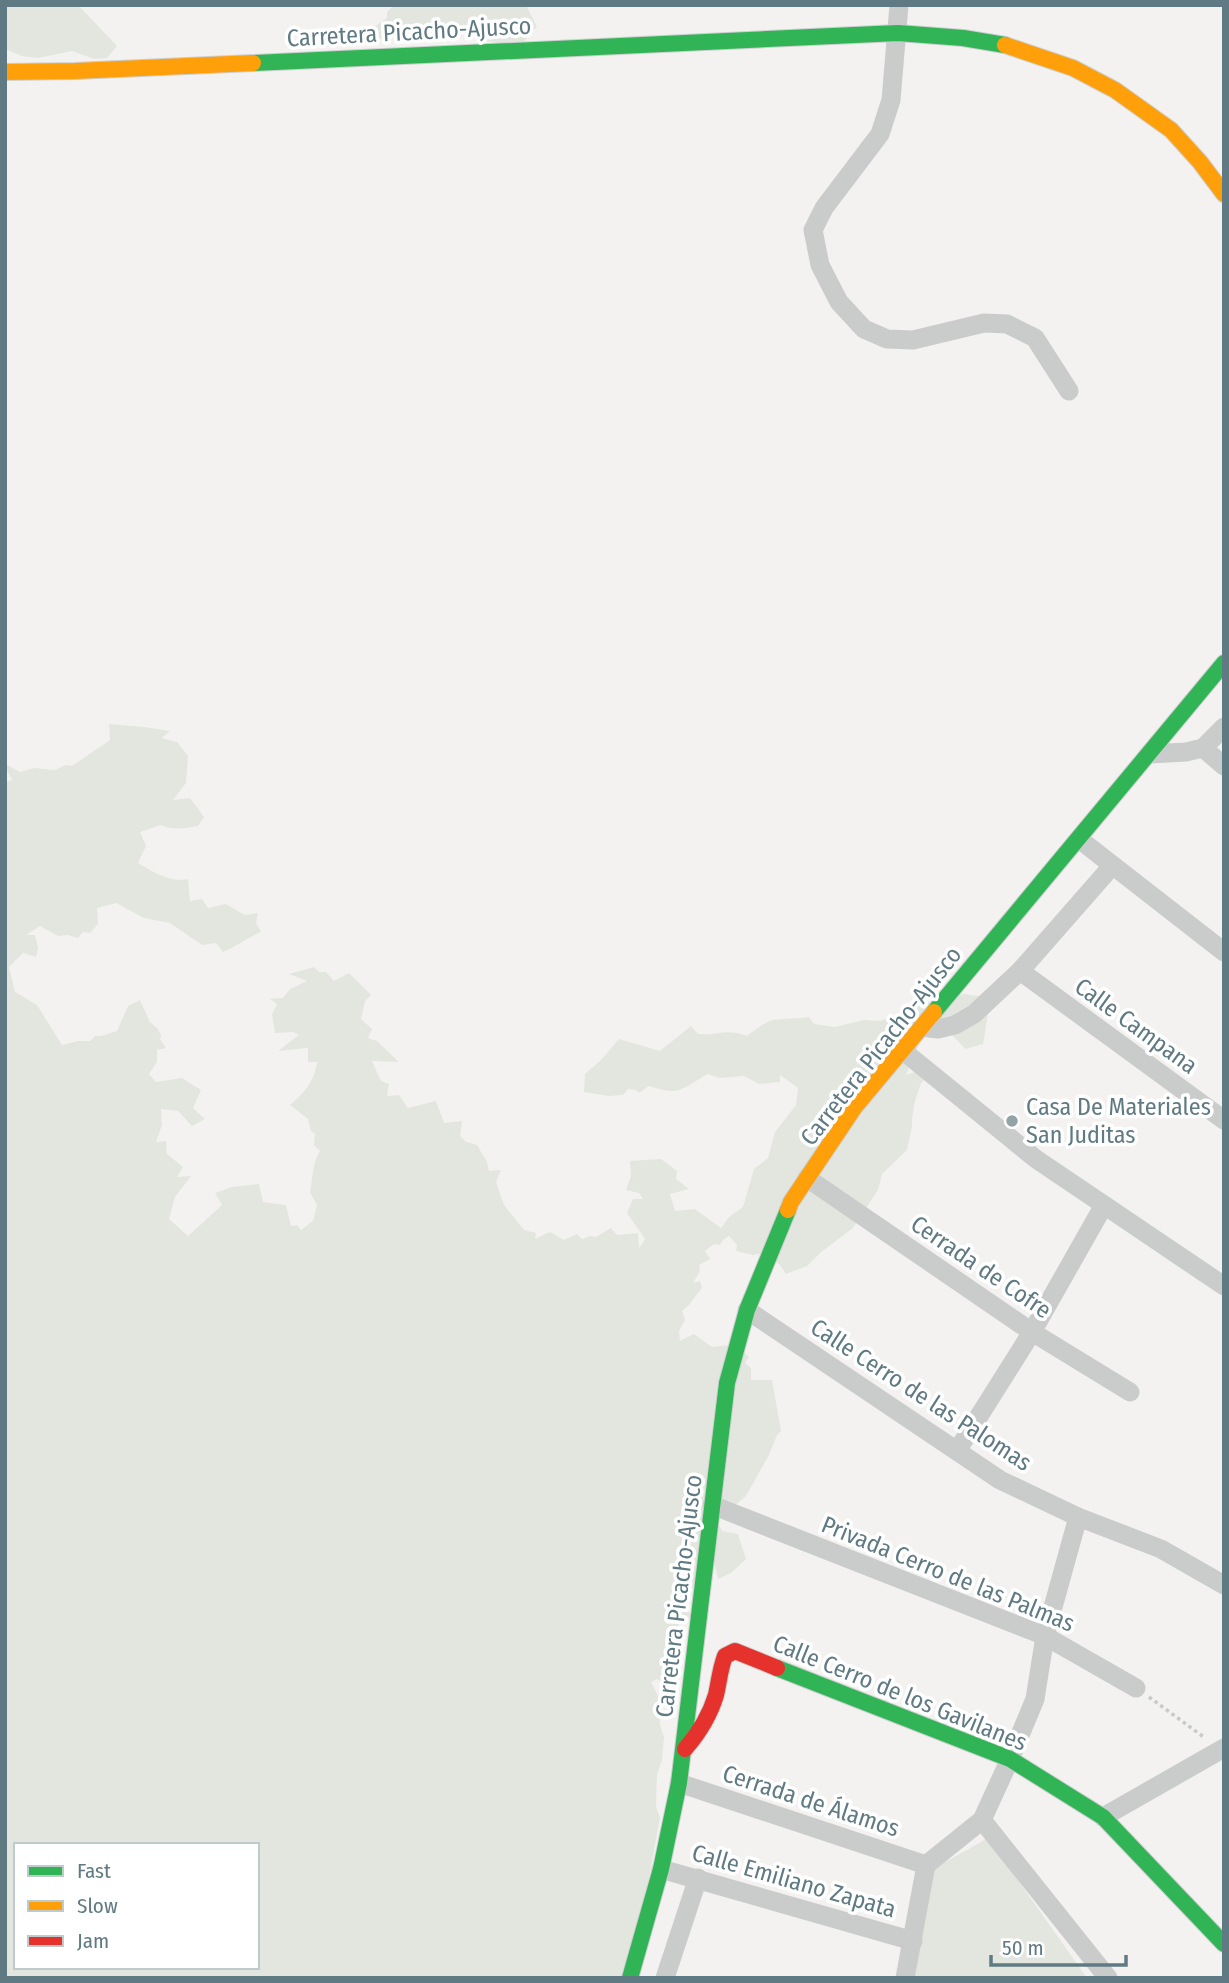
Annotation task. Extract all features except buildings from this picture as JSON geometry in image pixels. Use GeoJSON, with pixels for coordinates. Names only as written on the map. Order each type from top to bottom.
{"type":"FeatureCollection","features":[{"type":"Feature","properties":{"kind":"main road","name":"Carretera Picacho-Ajusco"},"geometry":{"type":"LineString","coordinates":[[5,72],[898,33],[963,38],[1008,46],[1073,68],[1115,90],[1171,130],[1224,194]]}},
{"type":"Feature","properties":{"kind":"main road","name":"Carretera Picacho-Ajusco"},"geometry":{"type":"LineString","coordinates":[[632,1969],[662,1869],[679,1783],[727,1383],[747,1310],[791,1202],[854,1108],[1224,663]]}},
{"type":"Feature","properties":{"kind":"main road","name":"Calle Cerro de los Gavilanes"},"geometry":{"type":"LineString","coordinates":[[683,1751],[697,1735],[709,1714],[720,1666],[725,1656],[735,1651],[1010,1759],[1103,1816],[1224,1944]]}},
{"type":"Feature","properties":{"kind":"street"},"geometry":{"type":"LineString","coordinates":[[899,5],[891,100],[880,134],[824,208],[813,230],[820,265],[839,302],[864,329],[887,339],[913,340],[984,323],[1007,324],[1035,338],[1069,391]]}},
{"type":"Feature","properties":{"kind":"street"},"geometry":{"type":"LineString","coordinates":[[1150,754],[1203,748],[1224,727]]}},
{"type":"Feature","properties":{"kind":"street"},"geometry":{"type":"LineString","coordinates":[[1203,748],[1224,766]]}},
{"type":"Feature","properties":{"kind":"street"},"geometry":{"type":"LineString","coordinates":[[1079,839],[1224,952]]}},
{"type":"Feature","properties":{"kind":"street"},"geometry":{"type":"LineString","coordinates":[[921,1027],[938,1029],[955,1026],[974,1014],[1020,971],[1112,866]]}},
{"type":"Feature","properties":{"kind":"street","name":"Calle Campana"},"geometry":{"type":"LineString","coordinates":[[1020,971],[1224,1120]]}},
{"type":"Feature","properties":{"kind":"street"},"geometry":{"type":"LineString","coordinates":[[902,1050],[1036,1159],[1224,1286]]}},
{"type":"Feature","properties":{"kind":"street","name":"Cerrada de Cofre"},"geometry":{"type":"LineString","coordinates":[[807,1178],[1032,1332],[1130,1392]]}},
{"type":"Feature","properties":{"kind":"street"},"geometry":{"type":"LineString","coordinates":[[957,1451],[1032,1332],[1104,1205]]}},
{"type":"Feature","properties":{"kind":"street","name":"Calle Cerro de las Palomas"},"geometry":{"type":"LineString","coordinates":[[747,1310],[1000,1480],[1078,1517],[1161,1549],[1224,1585]]}},
{"type":"Feature","properties":{"kind":"street","name":"Privada Cerro de las Palmas"},"geometry":{"type":"LineString","coordinates":[[712,1505],[1045,1636],[1136,1688]]}},
{"type":"Feature","properties":{"kind":"street"},"geometry":{"type":"LineString","coordinates":[[905,1978],[926,1865],[982,1820],[1035,1699],[1045,1636],[1078,1517]]}},
{"type":"Feature","properties":{"kind":"street"},"geometry":{"type":"LineString","coordinates":[[1103,1816],[1223,1750]]}},
{"type":"Feature","properties":{"kind":"street","name":"Cerrada de Álamos"},"geometry":{"type":"LineString","coordinates":[[679,1783],[926,1865]]}},
{"type":"Feature","properties":{"kind":"street"},"geometry":{"type":"LineString","coordinates":[[982,1820],[1108,1978]]}},
{"type":"Feature","properties":{"kind":"street","name":"Calle Emiliano Zapata"},"geometry":{"type":"LineString","coordinates":[[662,1869],[913,1941]]}},
{"type":"Feature","properties":{"kind":"street"},"geometry":{"type":"LineString","coordinates":[[632,1969],[666,1974],[698,1878]]}},
{"type":"Feature","properties":{"kind":"path"},"geometry":{"type":"LineString","coordinates":[[1136,1688],[1223,1750]]}},
{"type":"Feature","properties":{"kind":"shaded area"},"geometry":{"type":"Polygon","coordinates":[[[5,5],[78,5],[117,46],[107,58],[94,59],[72,51],[38,58],[22,56],[5,49],[5,5]]]}},
{"type":"Feature","properties":{"kind":"shaded area"},"geometry":{"type":"Polygon","coordinates":[[[394,5],[526,5],[537,27],[520,46],[485,41],[480,35],[394,28],[382,41],[376,35],[363,39],[364,34],[387,18],[387,12],[394,5]]]}},
{"type":"Feature","properties":{"kind":"shaded area"},"geometry":{"type":"Polygon","coordinates":[[[109,724],[170,731],[162,738],[177,742],[188,756],[186,783],[173,800],[190,798],[204,817],[198,826],[174,828],[161,825],[140,832],[146,846],[138,863],[168,878],[188,879],[190,901],[202,899],[208,908],[226,904],[245,915],[258,913],[256,923],[261,932],[223,952],[216,943],[202,945],[170,923],[144,918],[116,903],[97,908],[98,924],[90,933],[83,932],[78,938],[58,936],[40,926],[26,935],[35,935],[38,948],[36,957],[23,953],[9,967],[15,992],[37,1005],[62,1045],[90,1041],[95,1036],[117,1031],[128,1006],[140,1000],[166,1048],[157,1050],[157,1062],[149,1074],[156,1082],[182,1078],[201,1090],[193,1108],[205,1119],[192,1126],[178,1111],[161,1109],[162,1125],[156,1142],[166,1141],[167,1154],[183,1167],[177,1177],[191,1176],[175,1197],[169,1219],[188,1236],[222,1205],[215,1193],[232,1187],[259,1184],[263,1202],[286,1205],[291,1226],[297,1225],[301,1230],[313,1221],[317,1205],[310,1192],[314,1166],[320,1151],[314,1145],[315,1134],[311,1131],[308,1119],[290,1105],[308,1086],[317,1062],[308,1062],[308,1048],[278,1051],[299,1035],[293,1032],[275,1033],[272,1014],[277,1004],[270,999],[283,998],[290,989],[307,981],[289,974],[314,967],[319,972],[326,972],[334,981],[349,973],[371,995],[365,1001],[361,1019],[372,1029],[368,1038],[377,1041],[399,1062],[372,1061],[381,1081],[389,1084],[387,1096],[399,1095],[408,1108],[436,1101],[444,1123],[462,1121],[460,1136],[466,1142],[477,1145],[489,1171],[501,1170],[496,1182],[504,1205],[524,1230],[536,1233],[535,1239],[550,1232],[564,1240],[577,1234],[582,1239],[596,1237],[611,1228],[617,1235],[638,1233],[639,1248],[645,1239],[627,1213],[633,1199],[643,1199],[639,1193],[626,1190],[631,1176],[630,1161],[661,1159],[677,1171],[676,1179],[689,1189],[670,1194],[675,1211],[695,1209],[721,1228],[729,1217],[743,1207],[754,1169],[768,1158],[775,1132],[796,1105],[798,1088],[780,1075],[780,1082],[759,1084],[744,1076],[719,1078],[708,1074],[676,1091],[649,1086],[639,1093],[628,1089],[623,1095],[608,1096],[584,1092],[585,1074],[619,1039],[660,1051],[691,1026],[698,1034],[728,1032],[747,1036],[773,1020],[809,1017],[814,1024],[835,1027],[864,1020],[880,1021],[926,1003],[964,994],[984,997],[983,1003],[988,1014],[983,1044],[965,1049],[941,1023],[923,1035],[906,1075],[924,1069],[929,1075],[921,1083],[915,1101],[907,1150],[882,1174],[878,1190],[853,1228],[807,1266],[786,1274],[780,1265],[763,1253],[753,1255],[736,1251],[737,1245],[729,1236],[720,1245],[714,1244],[705,1251],[710,1259],[699,1265],[700,1271],[693,1283],[700,1281],[702,1288],[682,1311],[685,1320],[679,1331],[680,1341],[694,1334],[712,1347],[736,1347],[749,1357],[745,1363],[751,1368],[751,1380],[772,1380],[781,1431],[746,1496],[733,1507],[714,1514],[722,1531],[738,1534],[746,1559],[731,1573],[718,1579],[714,1562],[691,1590],[685,1607],[695,1620],[681,1615],[665,1624],[679,1624],[672,1636],[683,1639],[677,1674],[666,1686],[657,1679],[651,1682],[658,1696],[657,1716],[664,1737],[662,1760],[657,1774],[656,1807],[660,1817],[631,1978],[5,1978],[5,782],[12,780],[5,764],[20,772],[34,768],[55,770],[66,765],[72,766],[110,740],[109,724]]]}},
{"type":"Feature","properties":{"kind":"shaded area"},"geometry":{"type":"Polygon","coordinates":[[[988,1838],[1087,1978],[909,1978],[931,1870],[988,1838]]]}},
{"type":"Feature","properties":{"kind":"traffic: fast"},"geometry":{"type":"LineString","coordinates":[[253,63],[898,33],[963,38],[1005,45]]}},
{"type":"Feature","properties":{"kind":"traffic: fast"},"geometry":{"type":"LineString","coordinates":[[934,1012],[1224,663]]}},
{"type":"Feature","properties":{"kind":"traffic: fast"},"geometry":{"type":"LineString","coordinates":[[630,1978],[661,1869],[679,1783],[727,1383],[747,1310],[788,1210]]}},
{"type":"Feature","properties":{"kind":"traffic: fast"},"geometry":{"type":"LineString","coordinates":[[777,1668],[1010,1759],[1103,1817],[1224,1944]]}},
{"type":"Feature","properties":{"kind":"traffic: slow"},"geometry":{"type":"LineString","coordinates":[[1005,45],[1073,68],[1115,90],[1171,130],[1224,194]]}},
{"type":"Feature","properties":{"kind":"traffic: slow"},"geometry":{"type":"LineString","coordinates":[[5,72],[253,63]]}},
{"type":"Feature","properties":{"kind":"traffic: slow"},"geometry":{"type":"LineString","coordinates":[[788,1210],[854,1108],[934,1012]]}},
{"type":"Feature","properties":{"kind":"traffic: jam"},"geometry":{"type":"LineString","coordinates":[[685,1749],[711,1710],[725,1656],[735,1651],[777,1668]]}},
{"type":"Feature","properties":{"kind":"place","name":"Casa De Materiales San Juditas"},"geometry":{"type":"Point","coordinates":[1012,1121]}}]}
